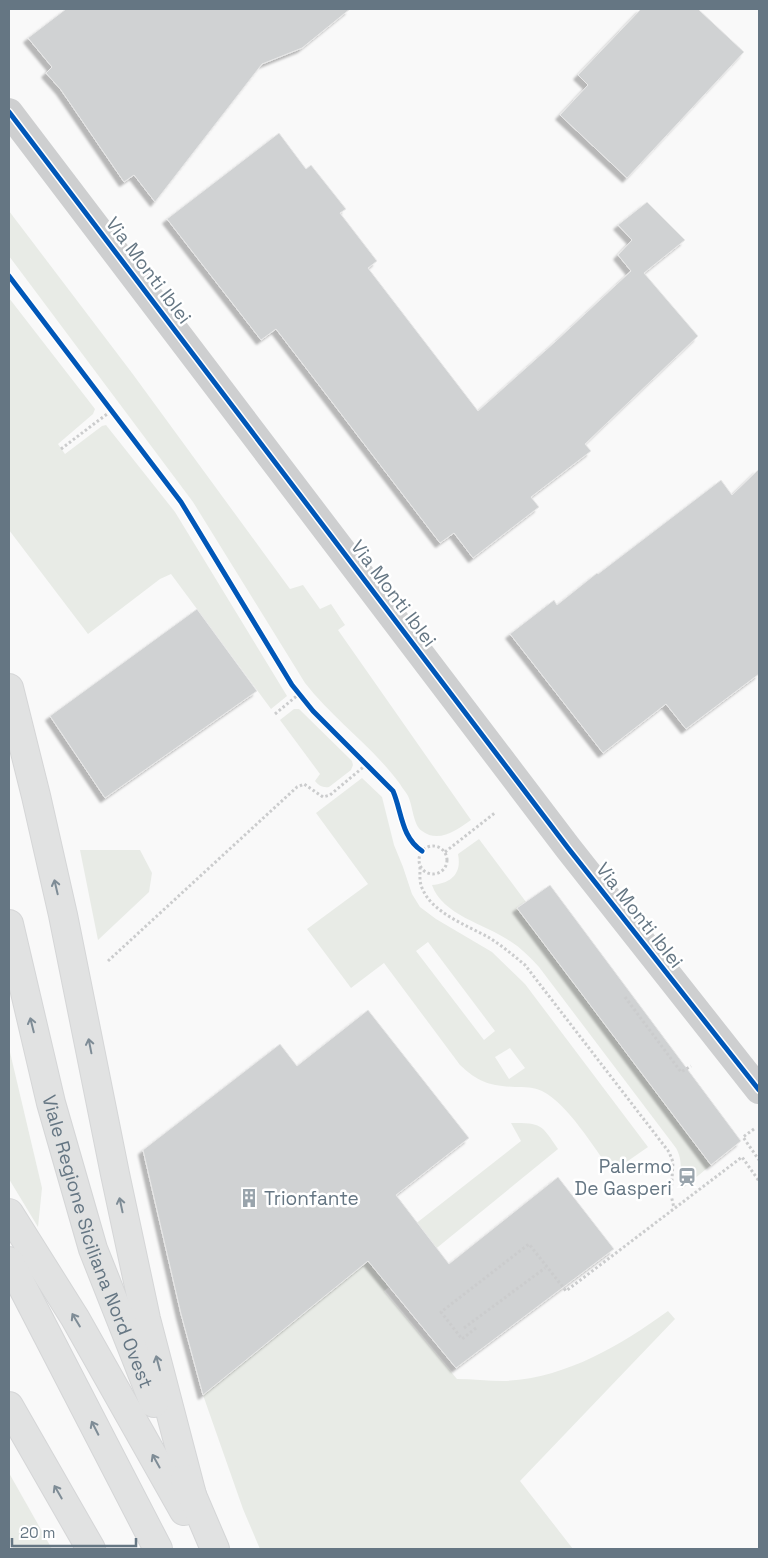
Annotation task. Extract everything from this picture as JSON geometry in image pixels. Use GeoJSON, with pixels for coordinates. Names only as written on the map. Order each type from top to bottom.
{"type":"FeatureCollection","features":[{"type":"Feature","properties":{"kind":"street","name":"Via Monti Iblei"},"geometry":{"type":"LineString","coordinates":[[9,112],[568,848],[759,1090]]}},
{"type":"Feature","properties":{"kind":"street"},"geometry":{"type":"LineString","coordinates":[[9,688],[63,915],[146,1319],[192,1495]]}},
{"type":"Feature","properties":{"kind":"street","name":"Viale Regione Siciliana Nord Ovest"},"geometry":{"type":"LineString","coordinates":[[9,924],[51,1103],[93,1249],[138,1364],[215,1549]]}},
{"type":"Feature","properties":{"kind":"street"},"geometry":{"type":"LineString","coordinates":[[9,1213],[75,1318],[206,1549]]}},
{"type":"Feature","properties":{"kind":"street"},"geometry":{"type":"LineString","coordinates":[[9,1261],[158,1549]]}},
{"type":"Feature","properties":{"kind":"street"},"geometry":{"type":"LineString","coordinates":[[9,1406],[91,1549]]}},
{"type":"Feature","properties":{"kind":"path"},"geometry":{"type":"LineString","coordinates":[[106,404],[117,419]]}},
{"type":"Feature","properties":{"kind":"path"},"geometry":{"type":"LineString","coordinates":[[61,449],[111,411]]}},
{"type":"Feature","properties":{"kind":"path"},"geometry":{"type":"LineString","coordinates":[[275,714],[297,692],[304,700]]}},
{"type":"Feature","properties":{"kind":"path"},"geometry":{"type":"LineString","coordinates":[[106,963],[297,788],[304,784],[323,797],[330,795],[366,762],[373,770]]}},
{"type":"Feature","properties":{"kind":"path"},"geometry":{"type":"LineString","coordinates":[[445,852],[498,811]]}},
{"type":"Feature","properties":{"kind":"path"},"geometry":{"type":"LineString","coordinates":[[420,868],[431,874],[440,873],[446,866],[447,856],[445,852],[434,845],[422,851],[419,858],[422,890],[437,908],[490,938],[525,965],[669,1152],[673,1162],[672,1194],[674,1208]]}},
{"type":"Feature","properties":{"kind":"path"},"geometry":{"type":"LineString","coordinates":[[415,847],[422,851]]}},
{"type":"Feature","properties":{"kind":"path"},"geometry":{"type":"LineString","coordinates":[[625,997],[681,1072],[691,1066]]}},
{"type":"Feature","properties":{"kind":"path"},"geometry":{"type":"LineString","coordinates":[[754,1129],[743,1137],[759,1160]]}},
{"type":"Feature","properties":{"kind":"path"},"geometry":{"type":"LineString","coordinates":[[476,1328],[462,1339],[441,1312],[529,1244],[566,1291],[742,1157],[759,1181]]}},
{"type":"Feature","properties":{"kind":"path"},"geometry":{"type":"LineString","coordinates":[[464,1328],[544,1268]]}},
{"type":"Feature","properties":{"kind":"shaded area"},"geometry":{"type":"Polygon","coordinates":[[[9,211],[132,373],[290,589],[303,585],[320,609],[331,604],[345,625],[338,630],[471,820],[442,836],[428,835],[422,831],[415,820],[408,796],[389,770],[328,709],[305,683],[193,502],[9,256],[9,211]]]}},
{"type":"Feature","properties":{"kind":"shaded area"},"geometry":{"type":"Polygon","coordinates":[[[9,298],[95,409],[93,414],[58,444],[65,454],[106,425],[175,512],[287,696],[271,709],[171,574],[160,579],[88,634],[9,530],[9,298]]]}},
{"type":"Feature","properties":{"kind":"shaded area"},"geometry":{"type":"Polygon","coordinates":[[[294,709],[299,709],[352,761],[351,770],[329,787],[321,786],[315,781],[320,774],[280,720],[294,709]]]}},
{"type":"Feature","properties":{"kind":"shaded area"},"geometry":{"type":"Polygon","coordinates":[[[362,778],[382,797],[394,845],[412,894],[420,907],[436,919],[492,952],[525,984],[648,1147],[612,1172],[580,1127],[552,1097],[536,1089],[498,1086],[485,1082],[460,1065],[384,963],[351,988],[307,929],[368,884],[316,813],[362,778]],[[428,942],[416,951],[484,1040],[495,1031],[428,942]],[[510,1048],[495,1057],[509,1079],[525,1068],[510,1048]]]}},
{"type":"Feature","properties":{"kind":"shaded area"},"geometry":{"type":"Polygon","coordinates":[[[479,839],[526,902],[518,909],[711,1165],[682,1189],[681,1163],[676,1148],[539,967],[514,944],[454,911],[437,895],[432,885],[450,880],[457,872],[458,854],[479,839]]]}},
{"type":"Feature","properties":{"kind":"shaded area"},"geometry":{"type":"Polygon","coordinates":[[[80,850],[140,850],[152,873],[149,892],[98,940],[80,850]]]}},
{"type":"Feature","properties":{"kind":"shaded area"},"geometry":{"type":"Polygon","coordinates":[[[9,1048],[42,1188],[38,1227],[9,1179],[9,1048]]]}},
{"type":"Feature","properties":{"kind":"shaded area"},"geometry":{"type":"Polygon","coordinates":[[[511,1123],[540,1127],[548,1134],[558,1149],[384,1291],[457,1379],[503,1381],[526,1379],[548,1374],[569,1367],[611,1348],[668,1311],[675,1319],[520,1481],[573,1549],[260,1549],[243,1509],[203,1395],[363,1265],[521,1141],[511,1123]]]}},
{"type":"Feature","properties":{"kind":"shaded area"},"geometry":{"type":"Polygon","coordinates":[[[9,1473],[52,1549],[14,1549],[9,1540],[9,1473]]]}},
{"type":"Feature","properties":{"kind":"building"},"geometry":{"type":"Polygon","coordinates":[[[66,9],[350,9],[302,48],[262,64],[155,202],[134,175],[124,182],[61,90],[46,73],[52,67],[28,38],[66,9]]]}},
{"type":"Feature","properties":{"kind":"building"},"geometry":{"type":"Polygon","coordinates":[[[641,9],[698,9],[744,52],[627,178],[560,115],[588,85],[578,75],[641,9]]]}},
{"type":"Feature","properties":{"kind":"building"},"geometry":{"type":"Polygon","coordinates":[[[279,133],[306,169],[311,165],[346,209],[340,213],[377,261],[368,268],[478,411],[631,271],[618,255],[632,240],[618,225],[647,202],[685,240],[644,273],[698,336],[585,444],[591,451],[531,497],[539,507],[473,558],[454,533],[440,543],[276,329],[261,340],[167,219],[279,133]]]}},
{"type":"Feature","properties":{"kind":"building"},"geometry":{"type":"Polygon","coordinates":[[[759,469],[759,674],[686,729],[666,704],[603,753],[510,634],[554,600],[557,605],[721,480],[732,495],[759,469]]]}},
{"type":"Feature","properties":{"kind":"building"},"geometry":{"type":"Polygon","coordinates":[[[197,609],[257,691],[105,798],[50,716],[197,609]]]}},
{"type":"Feature","properties":{"kind":"building"},"geometry":{"type":"Polygon","coordinates":[[[550,885],[741,1141],[711,1165],[517,908],[550,885]]]}},
{"type":"Feature","properties":{"kind":"building"},"geometry":{"type":"Polygon","coordinates":[[[368,1010],[469,1138],[396,1195],[449,1264],[558,1177],[614,1249],[456,1368],[368,1261],[203,1395],[181,1314],[143,1150],[280,1044],[297,1066],[368,1010]]]}},
{"type":"Feature","properties":{"kind":"cycle path"},"geometry":{"type":"LineString","coordinates":[[9,112],[568,848],[759,1090]]}},
{"type":"Feature","properties":{"kind":"cycle path"},"geometry":{"type":"LineString","coordinates":[[9,276],[181,502],[292,685],[313,711],[393,791],[406,831],[410,839],[422,851]]}},
{"type":"Feature","properties":{"kind":"place","name":"Palermo De Gasperi"},"geometry":{"type":"Point","coordinates":[687,1177]}},
{"type":"Feature","properties":{"kind":"place","name":"Trionfante"},"geometry":{"type":"Point","coordinates":[249,1198]}}]}
